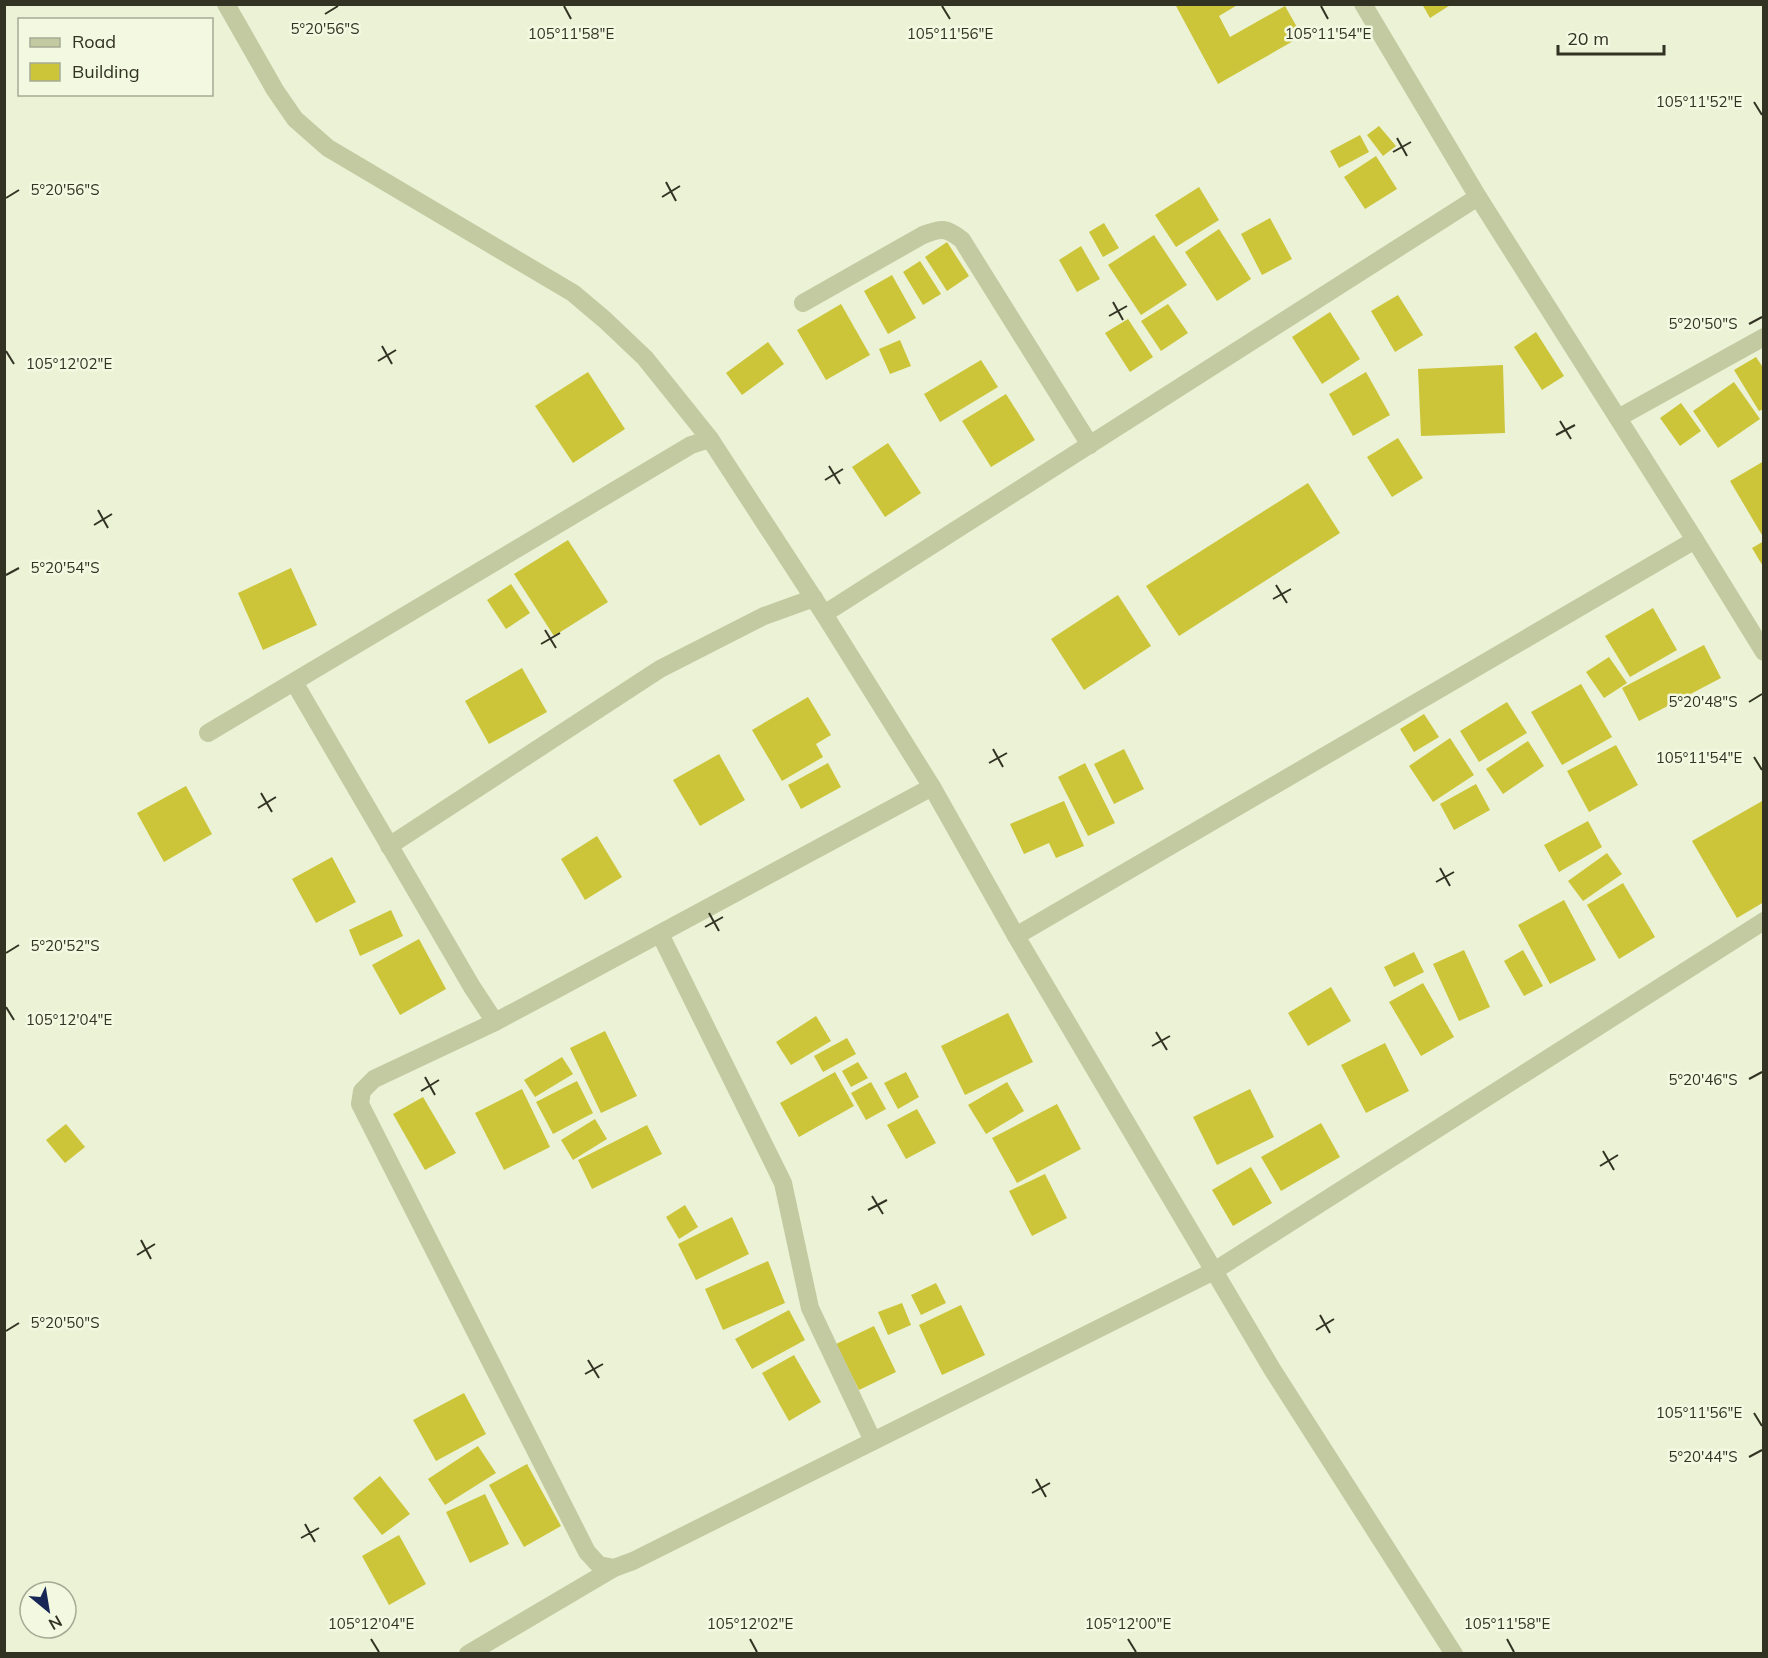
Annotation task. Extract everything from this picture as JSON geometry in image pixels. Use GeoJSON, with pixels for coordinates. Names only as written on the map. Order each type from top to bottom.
{"type":"FeatureCollection","features":[{"type":"Feature","properties":{"kind":"street"},"geometry":{"type":"LineString","coordinates":[[226,4],[275,90],[295,119],[328,148],[573,292],[645,358],[710,439],[814,598],[932,787],[1016,936],[1272,1369],[1454,1653]]}},
{"type":"Feature","properties":{"kind":"street"},"geometry":{"type":"LineString","coordinates":[[1363,4],[1478,197],[1764,652]]}},
{"type":"Feature","properties":{"kind":"street"},"geometry":{"type":"LineString","coordinates":[[824,614],[1478,197]]}},
{"type":"Feature","properties":{"kind":"street"},"geometry":{"type":"LineString","coordinates":[[803,303],[923,235],[939,229],[951,231],[962,240],[1090,445]]}},
{"type":"Feature","properties":{"kind":"street"},"geometry":{"type":"LineString","coordinates":[[1618,418],[1764,337]]}},
{"type":"Feature","properties":{"kind":"street"},"geometry":{"type":"LineString","coordinates":[[208,734],[691,445],[710,439]]}},
{"type":"Feature","properties":{"kind":"street"},"geometry":{"type":"LineString","coordinates":[[1016,936],[1695,540]]}},
{"type":"Feature","properties":{"kind":"street"},"geometry":{"type":"LineString","coordinates":[[389,846],[660,669],[764,616],[814,598]]}},
{"type":"Feature","properties":{"kind":"street"},"geometry":{"type":"LineString","coordinates":[[294,682],[472,987],[495,1022]]}},
{"type":"Feature","properties":{"kind":"street"},"geometry":{"type":"LineString","coordinates":[[614,1568],[599,1565],[588,1552],[360,1104],[362,1091],[374,1079],[495,1022],[932,787]]}},
{"type":"Feature","properties":{"kind":"street"},"geometry":{"type":"LineString","coordinates":[[468,1653],[614,1568],[644,1556],[1214,1271],[1764,921]]}},
{"type":"Feature","properties":{"kind":"street"},"geometry":{"type":"LineString","coordinates":[[660,934],[783,1183],[810,1308],[873,1441]]}},
{"type":"Feature","properties":{"kind":"building"},"geometry":{"type":"Polygon","coordinates":[[[1175,4],[1239,4],[1219,16],[1230,37],[1285,6],[1302,36],[1218,84],[1175,4]]]}},
{"type":"Feature","properties":{"kind":"building"},"geometry":{"type":"Polygon","coordinates":[[[1422,4],[1452,4],[1430,18],[1422,4]]]}},
{"type":"Feature","properties":{"kind":"building"},"geometry":{"type":"Polygon","coordinates":[[[1379,126],[1396,146],[1383,156],[1367,135],[1379,126]]]}},
{"type":"Feature","properties":{"kind":"building"},"geometry":{"type":"Polygon","coordinates":[[[1360,135],[1369,152],[1339,168],[1330,151],[1360,135]]]}},
{"type":"Feature","properties":{"kind":"building"},"geometry":{"type":"Polygon","coordinates":[[[1376,156],[1397,189],[1365,209],[1344,177],[1376,156]]]}},
{"type":"Feature","properties":{"kind":"building"},"geometry":{"type":"Polygon","coordinates":[[[1199,187],[1219,220],[1176,247],[1155,215],[1199,187]]]}},
{"type":"Feature","properties":{"kind":"building"},"geometry":{"type":"Polygon","coordinates":[[[1270,218],[1292,259],[1262,275],[1241,234],[1270,218]]]}},
{"type":"Feature","properties":{"kind":"building"},"geometry":{"type":"Polygon","coordinates":[[[1104,223],[1119,248],[1103,257],[1089,232],[1104,223]]]}},
{"type":"Feature","properties":{"kind":"building"},"geometry":{"type":"Polygon","coordinates":[[[1219,229],[1251,279],[1217,301],[1185,252],[1219,229]]]}},
{"type":"Feature","properties":{"kind":"building"},"geometry":{"type":"Polygon","coordinates":[[[1154,235],[1187,285],[1141,315],[1108,265],[1154,235]]]}},
{"type":"Feature","properties":{"kind":"building"},"geometry":{"type":"Polygon","coordinates":[[[947,242],[969,276],[947,291],[925,257],[947,242]]]}},
{"type":"Feature","properties":{"kind":"building"},"geometry":{"type":"Polygon","coordinates":[[[1081,246],[1100,279],[1077,292],[1059,260],[1081,246]]]}},
{"type":"Feature","properties":{"kind":"building"},"geometry":{"type":"Polygon","coordinates":[[[920,261],[941,294],[923,305],[903,272],[920,261]]]}},
{"type":"Feature","properties":{"kind":"building"},"geometry":{"type":"Polygon","coordinates":[[[892,275],[916,318],[888,334],[864,291],[892,275]]]}},
{"type":"Feature","properties":{"kind":"building"},"geometry":{"type":"Polygon","coordinates":[[[1398,295],[1423,335],[1395,352],[1371,311],[1398,295]]]}},
{"type":"Feature","properties":{"kind":"building"},"geometry":{"type":"Polygon","coordinates":[[[841,304],[870,355],[826,380],[797,330],[841,304]]]}},
{"type":"Feature","properties":{"kind":"building"},"geometry":{"type":"Polygon","coordinates":[[[1168,304],[1188,333],[1161,351],[1141,321],[1168,304]]]}},
{"type":"Feature","properties":{"kind":"building"},"geometry":{"type":"Polygon","coordinates":[[[1330,312],[1360,359],[1322,384],[1292,337],[1330,312]]]}},
{"type":"Feature","properties":{"kind":"building"},"geometry":{"type":"Polygon","coordinates":[[[1128,319],[1153,357],[1130,372],[1105,333],[1128,319]]]}},
{"type":"Feature","properties":{"kind":"building"},"geometry":{"type":"Polygon","coordinates":[[[1536,332],[1564,376],[1542,390],[1514,347],[1536,332]]]}},
{"type":"Feature","properties":{"kind":"building"},"geometry":{"type":"Polygon","coordinates":[[[900,340],[911,366],[890,374],[879,349],[900,340]]]}},
{"type":"Feature","properties":{"kind":"building"},"geometry":{"type":"Polygon","coordinates":[[[768,342],[784,364],[742,395],[726,373],[768,342]]]}},
{"type":"Feature","properties":{"kind":"building"},"geometry":{"type":"Polygon","coordinates":[[[1756,357],[1764,369],[1764,409],[1759,411],[1734,370],[1756,357]]]}},
{"type":"Feature","properties":{"kind":"building"},"geometry":{"type":"Polygon","coordinates":[[[981,360],[998,387],[940,422],[924,394],[981,360]]]}},
{"type":"Feature","properties":{"kind":"building"},"geometry":{"type":"Polygon","coordinates":[[[1503,365],[1505,433],[1421,436],[1418,369],[1503,365]]]}},
{"type":"Feature","properties":{"kind":"building"},"geometry":{"type":"Polygon","coordinates":[[[588,372],[625,429],[573,463],[535,406],[588,372]]]}},
{"type":"Feature","properties":{"kind":"building"},"geometry":{"type":"Polygon","coordinates":[[[1366,372],[1390,415],[1353,436],[1329,394],[1366,372]]]}},
{"type":"Feature","properties":{"kind":"building"},"geometry":{"type":"Polygon","coordinates":[[[1734,382],[1760,419],[1718,448],[1693,411],[1734,382]]]}},
{"type":"Feature","properties":{"kind":"building"},"geometry":{"type":"Polygon","coordinates":[[[1006,394],[1035,440],[991,467],[962,421],[1006,394]]]}},
{"type":"Feature","properties":{"kind":"building"},"geometry":{"type":"Polygon","coordinates":[[[1681,403],[1701,431],[1680,446],[1660,418],[1681,403]]]}},
{"type":"Feature","properties":{"kind":"building"},"geometry":{"type":"Polygon","coordinates":[[[1398,438],[1423,478],[1392,497],[1367,457],[1398,438]]]}},
{"type":"Feature","properties":{"kind":"building"},"geometry":{"type":"Polygon","coordinates":[[[888,443],[921,493],[885,517],[852,467],[888,443]]]}},
{"type":"Feature","properties":{"kind":"building"},"geometry":{"type":"Polygon","coordinates":[[[1764,461],[1764,534],[1762,535],[1730,481],[1764,461]]]}},
{"type":"Feature","properties":{"kind":"building"},"geometry":{"type":"Polygon","coordinates":[[[1308,483],[1340,533],[1179,636],[1146,586],[1308,483]]]}},
{"type":"Feature","properties":{"kind":"building"},"geometry":{"type":"Polygon","coordinates":[[[568,540],[608,602],[554,636],[514,574],[568,540]]]}},
{"type":"Feature","properties":{"kind":"building"},"geometry":{"type":"Polygon","coordinates":[[[1764,541],[1764,568],[1752,548],[1764,541]]]}},
{"type":"Feature","properties":{"kind":"building"},"geometry":{"type":"Polygon","coordinates":[[[291,568],[317,625],[263,650],[238,593],[291,568]]]}},
{"type":"Feature","properties":{"kind":"building"},"geometry":{"type":"Polygon","coordinates":[[[511,584],[530,613],[506,629],[487,600],[511,584]]]}},
{"type":"Feature","properties":{"kind":"building"},"geometry":{"type":"Polygon","coordinates":[[[1118,595],[1151,646],[1084,690],[1051,639],[1118,595]]]}},
{"type":"Feature","properties":{"kind":"building"},"geometry":{"type":"Polygon","coordinates":[[[1653,608],[1677,650],[1630,677],[1605,636],[1653,608]]]}},
{"type":"Feature","properties":{"kind":"building"},"geometry":{"type":"Polygon","coordinates":[[[1704,645],[1721,678],[1639,721],[1622,688],[1704,645]]]}},
{"type":"Feature","properties":{"kind":"building"},"geometry":{"type":"Polygon","coordinates":[[[1609,657],[1627,683],[1604,698],[1586,672],[1609,657]]]}},
{"type":"Feature","properties":{"kind":"building"},"geometry":{"type":"Polygon","coordinates":[[[522,668],[547,712],[489,744],[465,701],[522,668]]]}},
{"type":"Feature","properties":{"kind":"building"},"geometry":{"type":"Polygon","coordinates":[[[1581,684],[1612,737],[1562,765],[1531,712],[1581,684]]]}},
{"type":"Feature","properties":{"kind":"building"},"geometry":{"type":"Polygon","coordinates":[[[808,697],[831,735],[816,744],[823,757],[782,781],[752,730],[808,697]]]}},
{"type":"Feature","properties":{"kind":"building"},"geometry":{"type":"Polygon","coordinates":[[[1507,702],[1527,733],[1479,762],[1460,731],[1507,702]]]}},
{"type":"Feature","properties":{"kind":"building"},"geometry":{"type":"Polygon","coordinates":[[[1424,714],[1439,737],[1414,752],[1400,729],[1424,714]]]}},
{"type":"Feature","properties":{"kind":"building"},"geometry":{"type":"Polygon","coordinates":[[[1450,738],[1474,775],[1433,802],[1409,766],[1450,738]]]}},
{"type":"Feature","properties":{"kind":"building"},"geometry":{"type":"Polygon","coordinates":[[[1528,741],[1544,766],[1503,794],[1486,769],[1528,741]]]}},
{"type":"Feature","properties":{"kind":"building"},"geometry":{"type":"Polygon","coordinates":[[[1616,745],[1638,785],[1589,812],[1567,771],[1616,745]]]}},
{"type":"Feature","properties":{"kind":"building"},"geometry":{"type":"Polygon","coordinates":[[[1124,749],[1144,789],[1114,804],[1094,764],[1124,749]]]}},
{"type":"Feature","properties":{"kind":"building"},"geometry":{"type":"Polygon","coordinates":[[[719,754],[745,800],[700,826],[673,780],[719,754]]]}},
{"type":"Feature","properties":{"kind":"building"},"geometry":{"type":"Polygon","coordinates":[[[828,763],[841,787],[801,809],[788,785],[828,763]]]}},
{"type":"Feature","properties":{"kind":"building"},"geometry":{"type":"Polygon","coordinates":[[[1085,763],[1115,823],[1088,836],[1058,777],[1085,763]]]}},
{"type":"Feature","properties":{"kind":"building"},"geometry":{"type":"Polygon","coordinates":[[[1476,784],[1490,810],[1454,830],[1440,804],[1476,784]]]}},
{"type":"Feature","properties":{"kind":"building"},"geometry":{"type":"Polygon","coordinates":[[[186,786],[212,834],[164,862],[137,813],[186,786]]]}},
{"type":"Feature","properties":{"kind":"building"},"geometry":{"type":"Polygon","coordinates":[[[1764,800],[1764,902],[1737,918],[1692,841],[1764,800]]]}},
{"type":"Feature","properties":{"kind":"building"},"geometry":{"type":"Polygon","coordinates":[[[1064,801],[1084,846],[1056,858],[1049,843],[1024,854],[1010,824],[1064,801]]]}},
{"type":"Feature","properties":{"kind":"building"},"geometry":{"type":"Polygon","coordinates":[[[1588,821],[1602,847],[1559,872],[1544,845],[1588,821]]]}},
{"type":"Feature","properties":{"kind":"building"},"geometry":{"type":"Polygon","coordinates":[[[597,836],[622,877],[585,900],[561,859],[597,836]]]}},
{"type":"Feature","properties":{"kind":"building"},"geometry":{"type":"Polygon","coordinates":[[[1607,853],[1622,874],[1583,901],[1568,881],[1607,853]]]}},
{"type":"Feature","properties":{"kind":"building"},"geometry":{"type":"Polygon","coordinates":[[[332,857],[356,902],[316,923],[292,879],[332,857]]]}},
{"type":"Feature","properties":{"kind":"building"},"geometry":{"type":"Polygon","coordinates":[[[1623,883],[1655,937],[1619,959],[1587,905],[1623,883]]]}},
{"type":"Feature","properties":{"kind":"building"},"geometry":{"type":"Polygon","coordinates":[[[1564,900],[1596,960],[1550,984],[1518,925],[1564,900]]]}},
{"type":"Feature","properties":{"kind":"building"},"geometry":{"type":"Polygon","coordinates":[[[391,910],[403,936],[360,956],[349,930],[391,910]]]}},
{"type":"Feature","properties":{"kind":"building"},"geometry":{"type":"Polygon","coordinates":[[[419,939],[446,989],[400,1015],[372,965],[419,939]]]}},
{"type":"Feature","properties":{"kind":"building"},"geometry":{"type":"Polygon","coordinates":[[[1464,950],[1490,1007],[1459,1021],[1433,964],[1464,950]]]}},
{"type":"Feature","properties":{"kind":"building"},"geometry":{"type":"Polygon","coordinates":[[[1523,950],[1543,986],[1524,996],[1504,961],[1523,950]]]}},
{"type":"Feature","properties":{"kind":"building"},"geometry":{"type":"Polygon","coordinates":[[[1414,952],[1424,972],[1394,987],[1384,967],[1414,952]]]}},
{"type":"Feature","properties":{"kind":"building"},"geometry":{"type":"Polygon","coordinates":[[[1423,983],[1454,1037],[1421,1056],[1389,1002],[1423,983]]]}},
{"type":"Feature","properties":{"kind":"building"},"geometry":{"type":"Polygon","coordinates":[[[1331,987],[1351,1021],[1308,1046],[1288,1013],[1331,987]]]}},
{"type":"Feature","properties":{"kind":"building"},"geometry":{"type":"Polygon","coordinates":[[[1008,1013],[1033,1062],[965,1095],[941,1046],[1008,1013]]]}},
{"type":"Feature","properties":{"kind":"building"},"geometry":{"type":"Polygon","coordinates":[[[816,1016],[831,1041],[791,1065],[776,1042],[816,1016]]]}},
{"type":"Feature","properties":{"kind":"building"},"geometry":{"type":"Polygon","coordinates":[[[605,1031],[637,1096],[601,1113],[570,1048],[605,1031]]]}},
{"type":"Feature","properties":{"kind":"building"},"geometry":{"type":"Polygon","coordinates":[[[847,1038],[856,1054],[823,1072],[814,1056],[847,1038]]]}},
{"type":"Feature","properties":{"kind":"building"},"geometry":{"type":"Polygon","coordinates":[[[1385,1043],[1409,1091],[1366,1113],[1341,1065],[1385,1043]]]}},
{"type":"Feature","properties":{"kind":"building"},"geometry":{"type":"Polygon","coordinates":[[[562,1057],[573,1074],[535,1097],[524,1080],[562,1057]]]}},
{"type":"Feature","properties":{"kind":"building"},"geometry":{"type":"Polygon","coordinates":[[[858,1062],[868,1078],[851,1087],[842,1071],[858,1062]]]}},
{"type":"Feature","properties":{"kind":"building"},"geometry":{"type":"Polygon","coordinates":[[[835,1072],[854,1106],[799,1137],[780,1103],[835,1072]]]}},
{"type":"Feature","properties":{"kind":"building"},"geometry":{"type":"Polygon","coordinates":[[[906,1072],[919,1097],[898,1109],[884,1083],[906,1072]]]}},
{"type":"Feature","properties":{"kind":"building"},"geometry":{"type":"Polygon","coordinates":[[[577,1081],[593,1113],[553,1134],[536,1102],[577,1081]]]}},
{"type":"Feature","properties":{"kind":"building"},"geometry":{"type":"Polygon","coordinates":[[[871,1082],[886,1109],[866,1120],[851,1093],[871,1082]]]}},
{"type":"Feature","properties":{"kind":"building"},"geometry":{"type":"Polygon","coordinates":[[[1007,1082],[1024,1111],[986,1134],[968,1105],[1007,1082]]]}},
{"type":"Feature","properties":{"kind":"building"},"geometry":{"type":"Polygon","coordinates":[[[522,1089],[550,1147],[504,1170],[475,1113],[522,1089]]]}},
{"type":"Feature","properties":{"kind":"building"},"geometry":{"type":"Polygon","coordinates":[[[1250,1089],[1274,1137],[1217,1165],[1193,1117],[1250,1089]]]}},
{"type":"Feature","properties":{"kind":"building"},"geometry":{"type":"Polygon","coordinates":[[[423,1097],[456,1153],[425,1170],[393,1114],[423,1097]]]}},
{"type":"Feature","properties":{"kind":"building"},"geometry":{"type":"Polygon","coordinates":[[[1057,1104],[1081,1149],[1017,1183],[992,1138],[1057,1104]]]}},
{"type":"Feature","properties":{"kind":"building"},"geometry":{"type":"Polygon","coordinates":[[[917,1109],[936,1143],[906,1159],[887,1125],[917,1109]]]}},
{"type":"Feature","properties":{"kind":"building"},"geometry":{"type":"Polygon","coordinates":[[[595,1119],[607,1139],[573,1160],[561,1140],[595,1119]]]}},
{"type":"Feature","properties":{"kind":"building"},"geometry":{"type":"Polygon","coordinates":[[[1321,1123],[1340,1157],[1281,1191],[1261,1157],[1321,1123]]]}},
{"type":"Feature","properties":{"kind":"building"},"geometry":{"type":"Polygon","coordinates":[[[66,1124],[85,1147],[65,1163],[46,1140],[66,1124]]]}},
{"type":"Feature","properties":{"kind":"building"},"geometry":{"type":"Polygon","coordinates":[[[647,1125],[662,1154],[592,1189],[578,1160],[647,1125]]]}},
{"type":"Feature","properties":{"kind":"building"},"geometry":{"type":"Polygon","coordinates":[[[1251,1167],[1272,1203],[1233,1226],[1212,1190],[1251,1167]]]}},
{"type":"Feature","properties":{"kind":"building"},"geometry":{"type":"Polygon","coordinates":[[[1045,1174],[1067,1218],[1032,1236],[1009,1191],[1045,1174]]]}},
{"type":"Feature","properties":{"kind":"building"},"geometry":{"type":"Polygon","coordinates":[[[685,1205],[698,1227],[679,1239],[666,1217],[685,1205]]]}},
{"type":"Feature","properties":{"kind":"building"},"geometry":{"type":"Polygon","coordinates":[[[732,1217],[749,1254],[696,1280],[678,1244],[732,1217]]]}},
{"type":"Feature","properties":{"kind":"building"},"geometry":{"type":"Polygon","coordinates":[[[768,1261],[785,1303],[723,1330],[705,1289],[768,1261]]]}},
{"type":"Feature","properties":{"kind":"building"},"geometry":{"type":"Polygon","coordinates":[[[936,1283],[946,1303],[921,1315],[911,1295],[936,1283]]]}},
{"type":"Feature","properties":{"kind":"building"},"geometry":{"type":"Polygon","coordinates":[[[902,1303],[911,1325],[888,1335],[878,1312],[902,1303]]]}},
{"type":"Feature","properties":{"kind":"building"},"geometry":{"type":"Polygon","coordinates":[[[961,1305],[985,1355],[942,1375],[919,1325],[961,1305]]]}},
{"type":"Feature","properties":{"kind":"building"},"geometry":{"type":"Polygon","coordinates":[[[789,1310],[805,1340],[752,1369],[735,1339],[789,1310]]]}},
{"type":"Feature","properties":{"kind":"building"},"geometry":{"type":"Polygon","coordinates":[[[874,1326],[896,1372],[859,1390],[836,1344],[874,1326]]]}},
{"type":"Feature","properties":{"kind":"building"},"geometry":{"type":"Polygon","coordinates":[[[794,1355],[821,1402],[789,1421],[762,1373],[794,1355]]]}},
{"type":"Feature","properties":{"kind":"building"},"geometry":{"type":"Polygon","coordinates":[[[464,1393],[486,1434],[436,1461],[413,1420],[464,1393]]]}},
{"type":"Feature","properties":{"kind":"building"},"geometry":{"type":"Polygon","coordinates":[[[478,1446],[496,1473],[445,1505],[428,1479],[478,1446]]]}},
{"type":"Feature","properties":{"kind":"building"},"geometry":{"type":"Polygon","coordinates":[[[527,1464],[561,1526],[524,1547],[489,1485],[527,1464]]]}},
{"type":"Feature","properties":{"kind":"building"},"geometry":{"type":"Polygon","coordinates":[[[380,1476],[410,1514],[382,1535],[353,1498],[380,1476]]]}},
{"type":"Feature","properties":{"kind":"building"},"geometry":{"type":"Polygon","coordinates":[[[485,1494],[509,1544],[470,1563],[446,1512],[485,1494]]]}},
{"type":"Feature","properties":{"kind":"building"},"geometry":{"type":"Polygon","coordinates":[[[399,1535],[426,1584],[389,1605],[362,1556],[399,1535]]]}}]}
